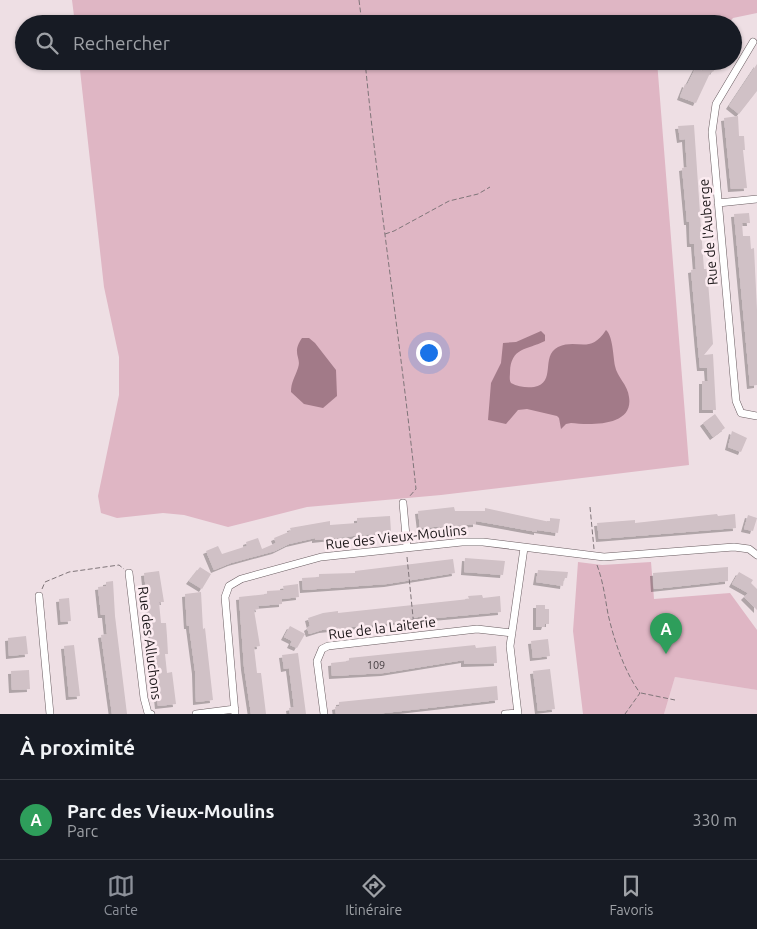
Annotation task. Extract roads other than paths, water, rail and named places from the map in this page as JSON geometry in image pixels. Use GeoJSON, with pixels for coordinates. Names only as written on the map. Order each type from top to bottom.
{"type":"FeatureCollection","features":[{"type":"Feature","properties":{"kind":"street","name":"Rue de l'Auberge"},"geometry":{"type":"LineString","coordinates":[[742,60],[753,42]]}},
{"type":"Feature","properties":{"kind":"street","name":"Rue de l'Auberge"},"geometry":{"type":"LineString","coordinates":[[736,70],[720,96],[714,112],[712,132],[736,401],[742,413],[757,416]]}},
{"type":"Feature","properties":{"kind":"street"},"geometry":{"type":"LineString","coordinates":[[718,203],[757,199]]}},
{"type":"Feature","properties":{"kind":"street"},"geometry":{"type":"LineString","coordinates":[[404,503],[408,547]]}},
{"type":"Feature","properties":{"kind":"street","name":"Rue des Vieux-Moulins"},"geometry":{"type":"LineString","coordinates":[[235,712],[224,597],[229,586],[241,579],[311,559],[473,541],[596,557],[734,547],[749,549],[757,555]]}},
{"type":"Feature","properties":{"kind":"street"},"geometry":{"type":"LineString","coordinates":[[505,714],[518,713],[511,665],[512,633],[524,548]]}},
{"type":"Feature","properties":{"kind":"street","name":"Rue des Alluchons"},"geometry":{"type":"LineString","coordinates":[[129,573],[144,698],[148,712],[151,714]]}},
{"type":"Feature","properties":{"kind":"street"},"geometry":{"type":"LineString","coordinates":[[39,596],[50,714]]}},
{"type":"Feature","properties":{"kind":"street","name":"Rue de la Laiterie"},"geometry":{"type":"LineString","coordinates":[[324,714],[317,660],[322,649],[328,646],[477,630],[512,633]]}},
{"type":"Feature","properties":{"kind":"street"},"geometry":{"type":"LineString","coordinates":[[196,714],[235,712]]}},
{"type":"Feature","properties":{"kind":"place","name":"Parc des Vieux-Moulins"},"geometry":{"type":"Point","coordinates":[666,654]}}]}
